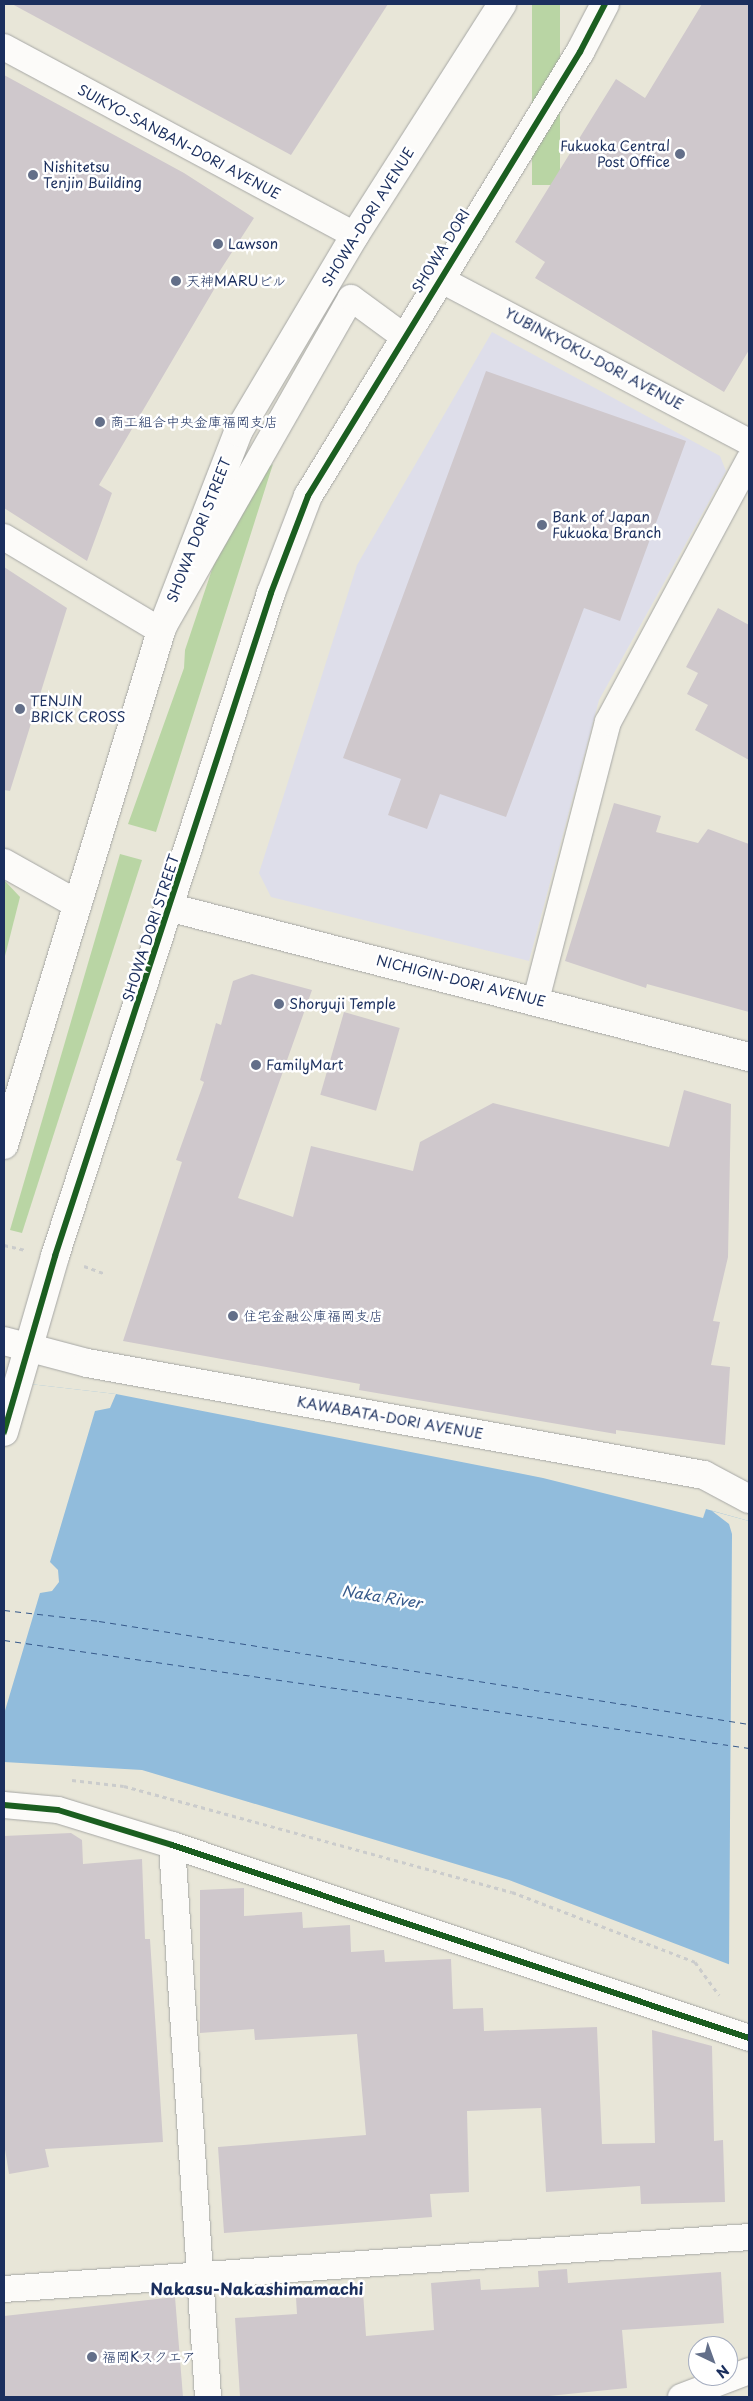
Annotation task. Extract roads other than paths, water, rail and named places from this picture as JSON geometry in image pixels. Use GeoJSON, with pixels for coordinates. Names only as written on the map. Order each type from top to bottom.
{"type":"FeatureCollection","features":[{"type":"Feature","properties":{"kind":"street","name":"SHOWA-DORI AVENUE"},"geometry":{"type":"LineString","coordinates":[[161,631],[238,432],[355,235],[502,4]]}},
{"type":"Feature","properties":{"kind":"street","name":"SHOWA DORI"},"geometry":{"type":"LineString","coordinates":[[172,908],[271,593],[308,496],[438,278],[580,52],[605,4]]}},
{"type":"Feature","properties":{"kind":"street","name":"SUIKYO-SANBAN-DORI AVENUE"},"geometry":{"type":"LineString","coordinates":[[4,47],[355,235]]}},
{"type":"Feature","properties":{"kind":"street","name":"YUBINKYOKU-DORI AVENUE"},"geometry":{"type":"LineString","coordinates":[[438,278],[749,442]]}},
{"type":"Feature","properties":{"kind":"street"},"geometry":{"type":"LineString","coordinates":[[4,1145],[161,631],[351,298],[403,336]]}},
{"type":"Feature","properties":{"kind":"street"},"geometry":{"type":"LineString","coordinates":[[536,1000],[608,722],[749,460]]}},
{"type":"Feature","properties":{"kind":"street"},"geometry":{"type":"LineString","coordinates":[[4,537],[161,631]]}},
{"type":"Feature","properties":{"kind":"street"},"geometry":{"type":"LineString","coordinates":[[4,863],[77,904]]}},
{"type":"Feature","properties":{"kind":"street","name":"NICHIGIN-DORI AVENUE"},"geometry":{"type":"LineString","coordinates":[[172,908],[536,1000],[749,1057]]}},
{"type":"Feature","properties":{"kind":"street","name":"SHOWA DORI STREET"},"geometry":{"type":"LineString","coordinates":[[4,1432],[17,1382],[15,1344],[172,908]]}},
{"type":"Feature","properties":{"kind":"street","name":"KAWABATA-DORI AVENUE"},"geometry":{"type":"LineString","coordinates":[[15,1344],[97,1365],[704,1475],[749,1499]]}},
{"type":"Feature","properties":{"kind":"street"},"geometry":{"type":"LineString","coordinates":[[4,1805],[58,1810],[172,1845],[749,2038]]}},
{"type":"Feature","properties":{"kind":"street"},"geometry":{"type":"LineString","coordinates":[[172,1845],[197,2274],[208,2397]]}},
{"type":"Feature","properties":{"kind":"street"},"geometry":{"type":"LineString","coordinates":[[4,2289],[197,2274],[749,2237]]}},
{"type":"Feature","properties":{"kind":"street"},"geometry":{"type":"LineString","coordinates":[[681,2397],[749,2371]]}},
{"type":"Feature","properties":{"kind":"water","name":"Naka River"},"geometry":{"type":"Polygon","coordinates":[[[4,1381],[116,1394],[543,1478],[703,1518],[706,1509],[749,1521],[749,1972],[509,1880],[142,1770],[4,1762],[4,1381]]]}},
{"type":"Feature","properties":{"kind":"place","name":"Fukuoka Central Post Office"},"geometry":{"type":"Point","coordinates":[680,154]}},
{"type":"Feature","properties":{"kind":"place","name":"Nishitetsu Tenjin Building"},"geometry":{"type":"Point","coordinates":[33,175]}},
{"type":"Feature","properties":{"kind":"place","name":"Lawson"},"geometry":{"type":"Point","coordinates":[218,244]}},
{"type":"Feature","properties":{"kind":"place","name":"天神MARUビル"},"geometry":{"type":"Point","coordinates":[176,281]}},
{"type":"Feature","properties":{"kind":"place","name":"商工組合中央金庫福岡支店"},"geometry":{"type":"Point","coordinates":[100,422]}},
{"type":"Feature","properties":{"kind":"place","name":"Bank of Japan Fukuoka Branch"},"geometry":{"type":"Point","coordinates":[542,525]}},
{"type":"Feature","properties":{"kind":"place","name":"TENJIN BRICK CROSS"},"geometry":{"type":"Point","coordinates":[20,709]}},
{"type":"Feature","properties":{"kind":"place","name":"Shoryuji Temple"},"geometry":{"type":"Point","coordinates":[279,1004]}},
{"type":"Feature","properties":{"kind":"place","name":"FamilyMart"},"geometry":{"type":"Point","coordinates":[256,1065]}},
{"type":"Feature","properties":{"kind":"place","name":"住宅金融公庫福岡支店"},"geometry":{"type":"Point","coordinates":[233,1316]}},
{"type":"Feature","properties":{"kind":"place","name":"福岡Kスクエア"},"geometry":{"type":"Point","coordinates":[92,2357]}},
{"type":"Feature","properties":{"kind":"district","name":"Nakasu-Nakashimamachi"},"geometry":{"type":"Point","coordinates":[257,2288]}}]}
